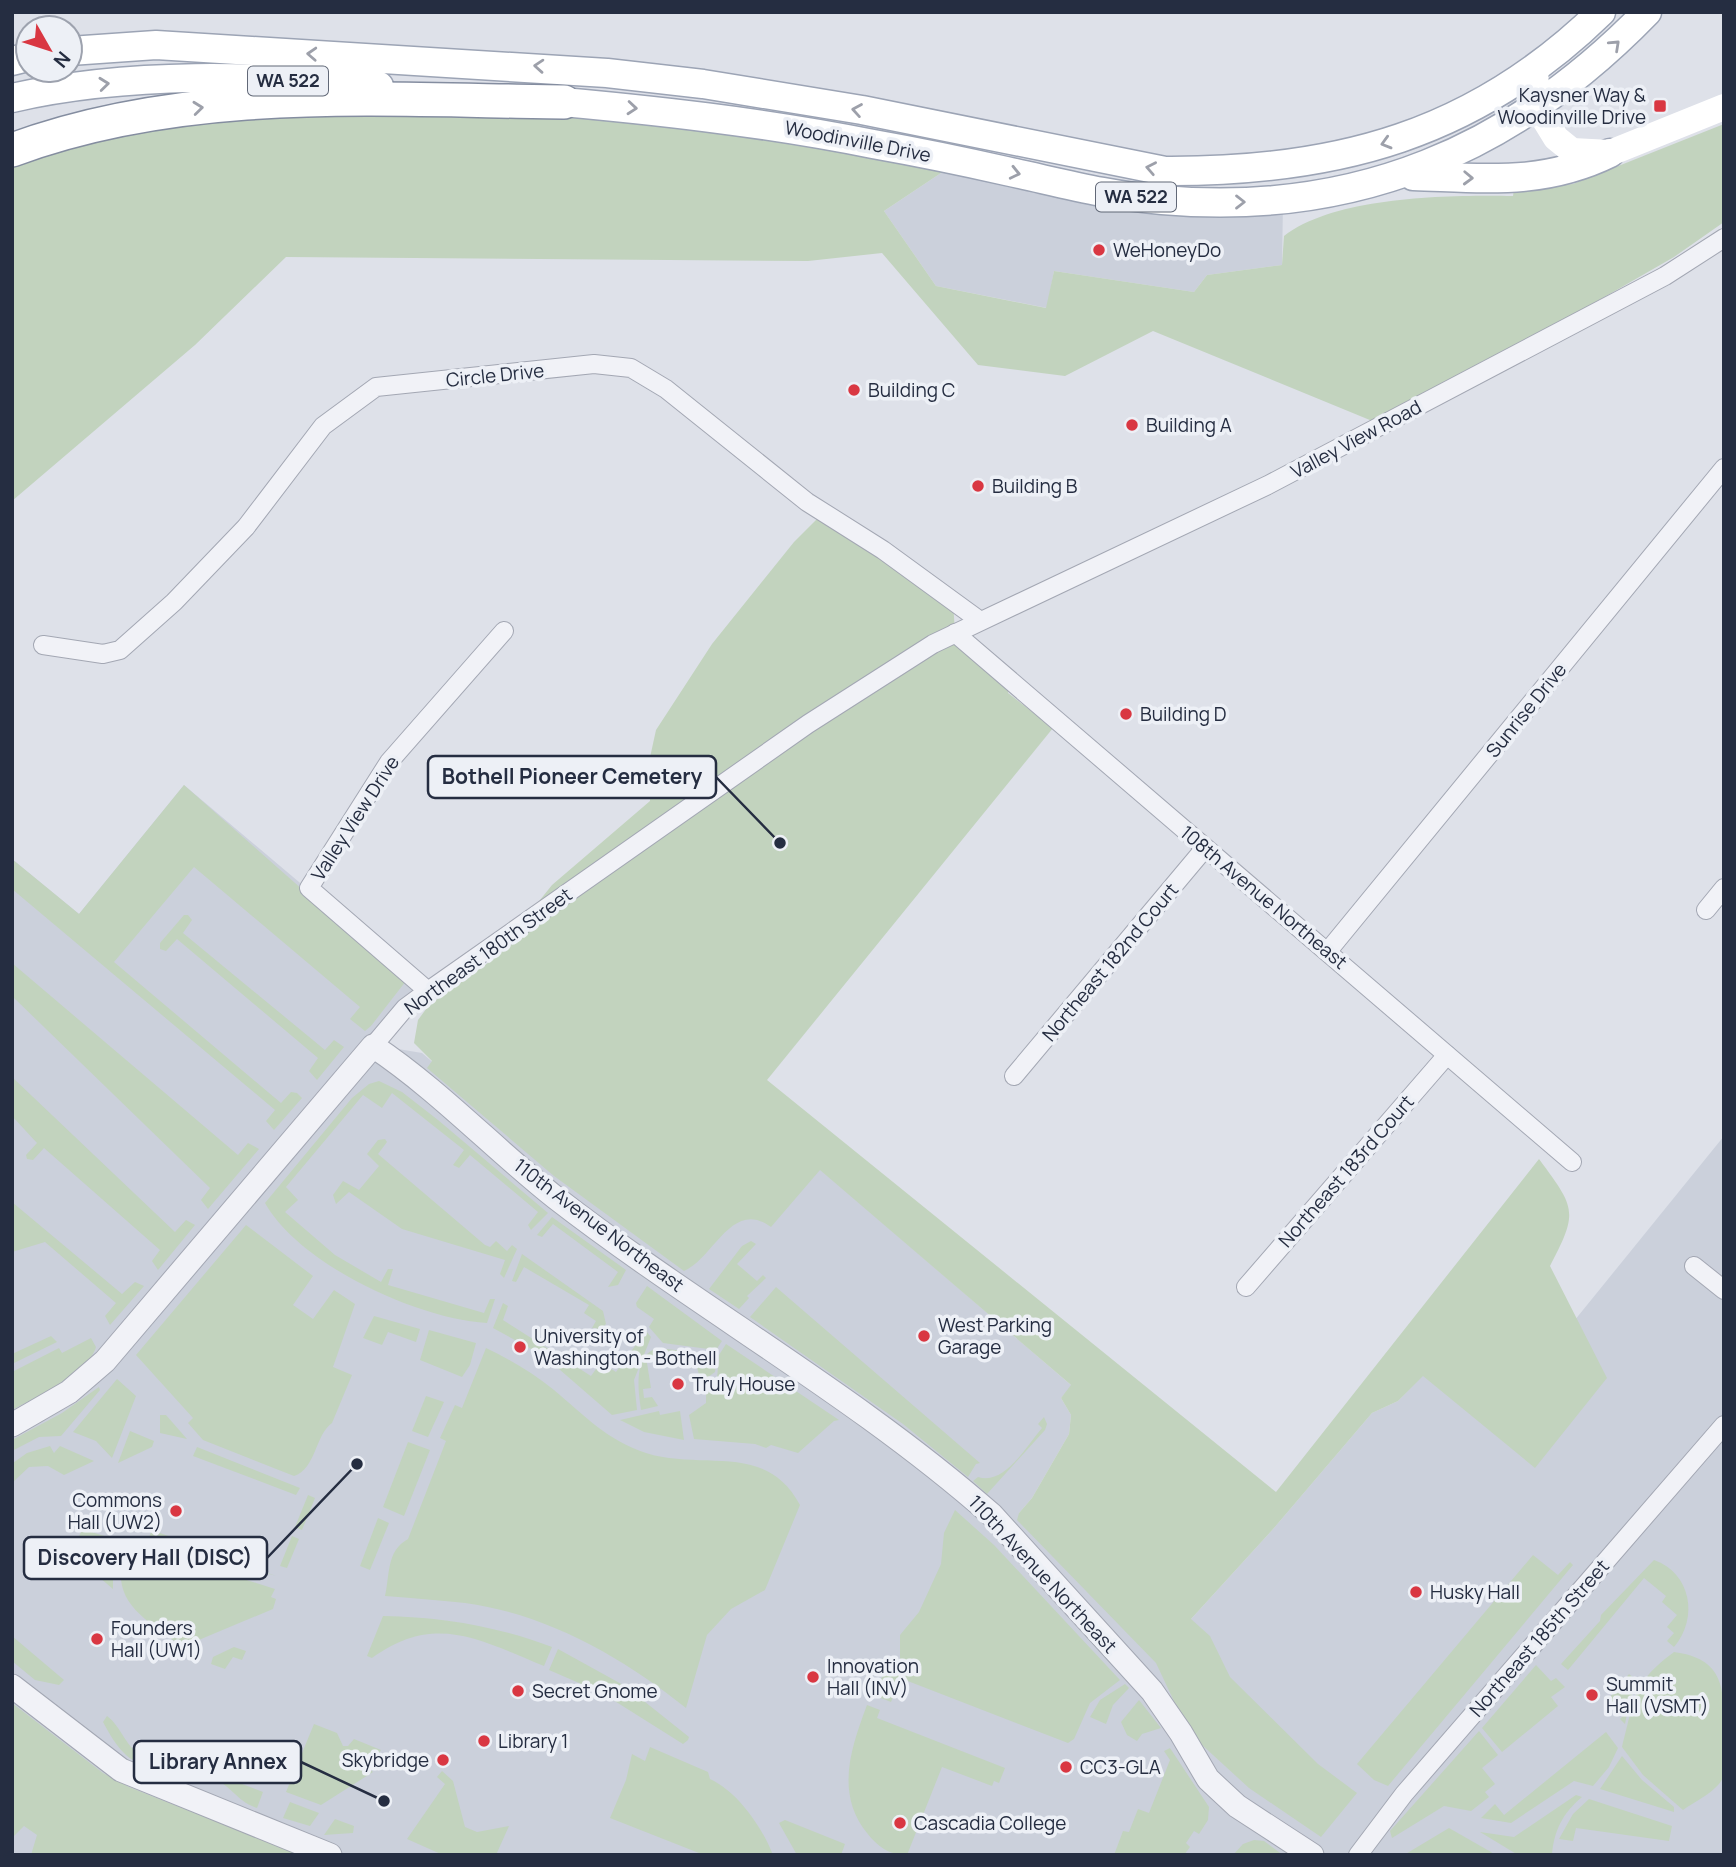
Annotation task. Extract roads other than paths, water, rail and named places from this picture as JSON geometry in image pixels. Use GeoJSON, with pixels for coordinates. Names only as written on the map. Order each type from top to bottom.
{"type":"FeatureCollection","features":[{"type":"Feature","properties":{"kind":"highway"},"geometry":{"type":"LineString","coordinates":[[12,150],[129,115],[244,103],[564,102]]}},
{"type":"Feature","properties":{"kind":"main road","name":"Woodinville Drive"},"geometry":{"type":"LineString","coordinates":[[84,50],[156,45],[607,72],[703,84],[862,110],[1165,171],[1252,170],[1327,160],[1436,125],[1535,69],[1601,12]]}},
{"type":"Feature","properties":{"kind":"main road","name":"Woodinville Drive"},"geometry":{"type":"LineString","coordinates":[[12,98],[45,90],[179,79],[327,82],[703,114],[805,130],[1083,189],[1159,200],[1283,202],[1326,195],[1399,175],[1454,153],[1538,107],[1581,76],[1647,12]]}},
{"type":"Feature","properties":{"kind":"main road"},"geometry":{"type":"LineString","coordinates":[[1535,69],[1538,107],[1563,146],[1572,151],[1609,153]]}},
{"type":"Feature","properties":{"kind":"main road"},"geometry":{"type":"LineString","coordinates":[[1399,175],[1526,179],[1568,171],[1724,107]]}},
{"type":"Feature","properties":{"kind":"street","name":"Valley View Road"},"geometry":{"type":"LineString","coordinates":[[979,620],[1268,485],[1665,276],[1724,238]]}},
{"type":"Feature","properties":{"kind":"street","name":"Circle Drive"},"geometry":{"type":"LineString","coordinates":[[43,645],[103,654],[120,650],[174,602],[246,527],[323,426],[376,387],[594,364],[631,368],[666,389],[807,502],[883,550],[979,620]]}},
{"type":"Feature","properties":{"kind":"street","name":"Sunrise Drive"},"geometry":{"type":"LineString","coordinates":[[1328,951],[1724,468]]}},
{"type":"Feature","properties":{"kind":"street","name":"Northeast 180th Street"},"geometry":{"type":"LineString","coordinates":[[12,1425],[69,1392],[105,1361],[405,1008],[808,724],[979,620]]}},
{"type":"Feature","properties":{"kind":"street","name":"Valley View Drive"},"geometry":{"type":"LineString","coordinates":[[428,990],[309,888],[389,762],[504,631]]}},
{"type":"Feature","properties":{"kind":"street","name":"108th Avenue Northeast"},"geometry":{"type":"LineString","coordinates":[[955,633],[1572,1162]]}},
{"type":"Feature","properties":{"kind":"street","name":"Northeast 182nd Court"},"geometry":{"type":"LineString","coordinates":[[1014,1076],[1205,848]]}},
{"type":"Feature","properties":{"kind":"street"},"geometry":{"type":"LineString","coordinates":[[1706,910],[1724,888]]}},
{"type":"Feature","properties":{"kind":"street","name":"110th Avenue Northeast"},"geometry":{"type":"LineString","coordinates":[[373,1046],[406,1069],[556,1197],[894,1435],[963,1490],[992,1515],[1152,1691],[1181,1732],[1208,1779],[1237,1806],[1312,1855]]}},
{"type":"Feature","properties":{"kind":"street","name":"Northeast 183rd Court"},"geometry":{"type":"LineString","coordinates":[[1246,1287],[1447,1055]]}},
{"type":"Feature","properties":{"kind":"street"},"geometry":{"type":"LineString","coordinates":[[1694,1266],[1724,1290]]}},
{"type":"Feature","properties":{"kind":"street","name":"Northeast 185th Street"},"geometry":{"type":"LineString","coordinates":[[1358,1855],[1413,1783],[1724,1424]]}},
{"type":"Feature","properties":{"kind":"street"},"geometry":{"type":"LineString","coordinates":[[12,1686],[121,1770],[330,1855]]}},
{"type":"Feature","properties":{"kind":"place","name":"Kaysner Way & Woodinville Drive"},"geometry":{"type":"Point","coordinates":[1660,106]}},
{"type":"Feature","properties":{"kind":"place","name":"WeHoneyDo"},"geometry":{"type":"Point","coordinates":[1099,250]}},
{"type":"Feature","properties":{"kind":"place","name":"Building C"},"geometry":{"type":"Point","coordinates":[854,390]}},
{"type":"Feature","properties":{"kind":"place","name":"Building A"},"geometry":{"type":"Point","coordinates":[1132,425]}},
{"type":"Feature","properties":{"kind":"place","name":"Building B"},"geometry":{"type":"Point","coordinates":[978,486]}},
{"type":"Feature","properties":{"kind":"place","name":"Building D"},"geometry":{"type":"Point","coordinates":[1126,714]}},
{"type":"Feature","properties":{"kind":"place","name":"Bothell Pioneer Cemetery"},"geometry":{"type":"Point","coordinates":[780,843]}},
{"type":"Feature","properties":{"kind":"place","name":"West Parking Garage"},"geometry":{"type":"Point","coordinates":[924,1336]}},
{"type":"Feature","properties":{"kind":"place","name":"University of Washington - Bothell"},"geometry":{"type":"Point","coordinates":[520,1347]}},
{"type":"Feature","properties":{"kind":"place","name":"Truly House"},"geometry":{"type":"Point","coordinates":[678,1384]}},
{"type":"Feature","properties":{"kind":"place","name":"Discovery Hall (DISC)"},"geometry":{"type":"Point","coordinates":[357,1464]}},
{"type":"Feature","properties":{"kind":"place","name":"Commons Hall (UW2)"},"geometry":{"type":"Point","coordinates":[176,1511]}},
{"type":"Feature","properties":{"kind":"place","name":"Husky Hall"},"geometry":{"type":"Point","coordinates":[1416,1592]}},
{"type":"Feature","properties":{"kind":"place","name":"Founders Hall (UW1)"},"geometry":{"type":"Point","coordinates":[97,1639]}},
{"type":"Feature","properties":{"kind":"place","name":"Innovation Hall (INV)"},"geometry":{"type":"Point","coordinates":[813,1677]}},
{"type":"Feature","properties":{"kind":"place","name":"Secret Gnome"},"geometry":{"type":"Point","coordinates":[518,1691]}},
{"type":"Feature","properties":{"kind":"place","name":"Summit Hall (VSMT)"},"geometry":{"type":"Point","coordinates":[1592,1695]}},
{"type":"Feature","properties":{"kind":"place","name":"Library 1"},"geometry":{"type":"Point","coordinates":[484,1741]}},
{"type":"Feature","properties":{"kind":"place","name":"Skybridge"},"geometry":{"type":"Point","coordinates":[443,1760]}},
{"type":"Feature","properties":{"kind":"place","name":"CC3-GLA"},"geometry":{"type":"Point","coordinates":[1066,1767]}},
{"type":"Feature","properties":{"kind":"place","name":"Library Annex"},"geometry":{"type":"Point","coordinates":[384,1801]}},
{"type":"Feature","properties":{"kind":"place","name":"Cascadia College"},"geometry":{"type":"Point","coordinates":[900,1823]}}]}
